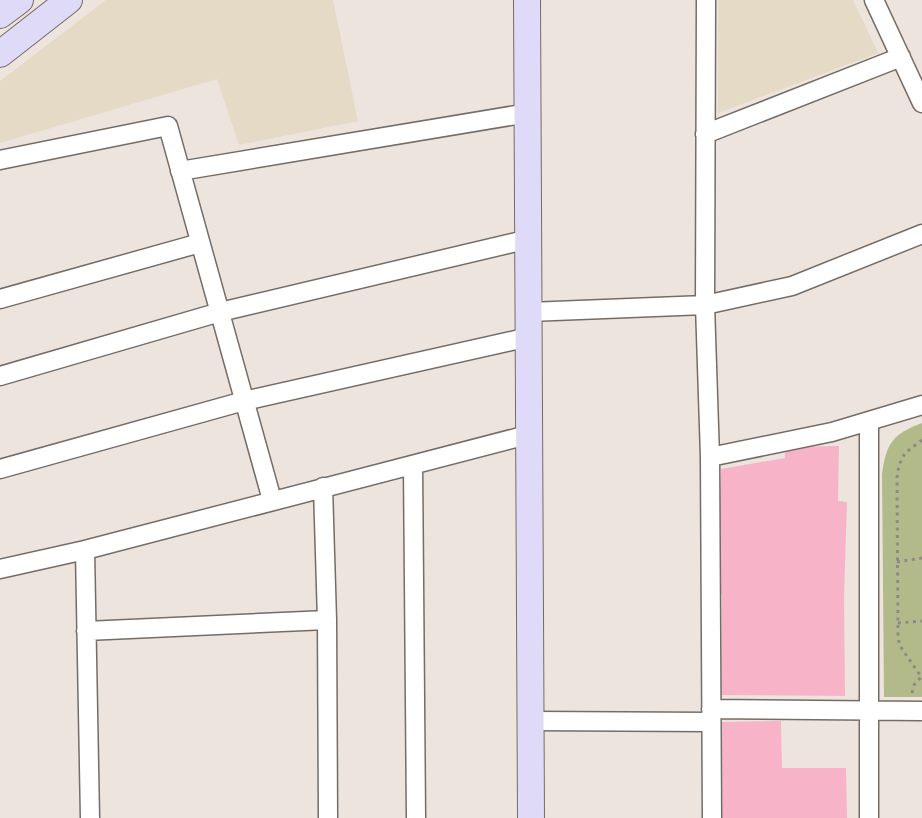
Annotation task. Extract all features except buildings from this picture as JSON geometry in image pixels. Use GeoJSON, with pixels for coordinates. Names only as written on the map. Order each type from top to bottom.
{"type":"FeatureCollection","features":[{"type":"Feature","properties":{"kind":"main road"},"geometry":{"type":"LineString","coordinates":[[0,15],[20,0]]}},
{"type":"Feature","properties":{"kind":"main road"},"geometry":{"type":"LineString","coordinates":[[0,54],[69,0]]}},
{"type":"Feature","properties":{"kind":"main road"},"geometry":{"type":"LineString","coordinates":[[527,0],[531,434],[531,818]]}},
{"type":"Feature","properties":{"kind":"street"},"geometry":{"type":"LineString","coordinates":[[706,0],[705,305],[710,457],[712,818]]}},
{"type":"Feature","properties":{"kind":"street"},"geometry":{"type":"LineString","coordinates":[[874,0],[922,103]]}},
{"type":"Feature","properties":{"kind":"street"},"geometry":{"type":"LineString","coordinates":[[705,134],[901,57]]}},
{"type":"Feature","properties":{"kind":"street"},"geometry":{"type":"LineString","coordinates":[[180,171],[528,113]]}},
{"type":"Feature","properties":{"kind":"street"},"geometry":{"type":"LineString","coordinates":[[0,160],[168,126],[272,500]]}},
{"type":"Feature","properties":{"kind":"street"},"geometry":{"type":"LineString","coordinates":[[0,469],[529,324],[705,305],[792,286],[922,234]]}},
{"type":"Feature","properties":{"kind":"street"},"geometry":{"type":"LineString","coordinates":[[0,376],[220,312],[529,239]]}},
{"type":"Feature","properties":{"kind":"street"},"geometry":{"type":"LineString","coordinates":[[0,299],[201,243]]}},
{"type":"Feature","properties":{"kind":"street"},"geometry":{"type":"LineString","coordinates":[[710,457],[869,422],[922,405]]}},
{"type":"Feature","properties":{"kind":"street"},"geometry":{"type":"LineString","coordinates":[[869,422],[869,818]]}},
{"type":"Feature","properties":{"kind":"street"},"geometry":{"type":"LineString","coordinates":[[0,569],[85,550],[531,434]]}},
{"type":"Feature","properties":{"kind":"street"},"geometry":{"type":"LineString","coordinates":[[414,465],[416,818]]}},
{"type":"Feature","properties":{"kind":"street"},"geometry":{"type":"LineString","coordinates":[[323,487],[327,620],[328,818]]}},
{"type":"Feature","properties":{"kind":"street"},"geometry":{"type":"LineString","coordinates":[[85,550],[90,818]]}},
{"type":"Feature","properties":{"kind":"street"},"geometry":{"type":"LineString","coordinates":[[86,631],[327,620]]}},
{"type":"Feature","properties":{"kind":"street"},"geometry":{"type":"LineString","coordinates":[[532,721],[922,711]]}},
{"type":"Feature","properties":{"kind":"path"},"geometry":{"type":"LineString","coordinates":[[922,440],[905,453],[899,465],[896,500],[900,646],[922,678]]}},
{"type":"Feature","properties":{"kind":"path"},"geometry":{"type":"LineString","coordinates":[[897,562],[922,558]]}},
{"type":"Feature","properties":{"kind":"path"},"geometry":{"type":"LineString","coordinates":[[898,623],[922,621]]}},
{"type":"Feature","properties":{"kind":"shaded area"},"geometry":{"type":"Polygon","coordinates":[[[106,0],[333,0],[358,121],[239,145],[217,79],[0,143],[0,81],[106,0]]]}},
{"type":"Feature","properties":{"kind":"shaded area"},"geometry":{"type":"Polygon","coordinates":[[[718,0],[853,0],[878,53],[718,113],[718,0]]]}},
{"type":"Feature","properties":{"kind":"green space"},"geometry":{"type":"Polygon","coordinates":[[[922,423],[922,697],[884,697],[882,474],[886,454],[893,441],[904,431],[922,423]]]}}]}
